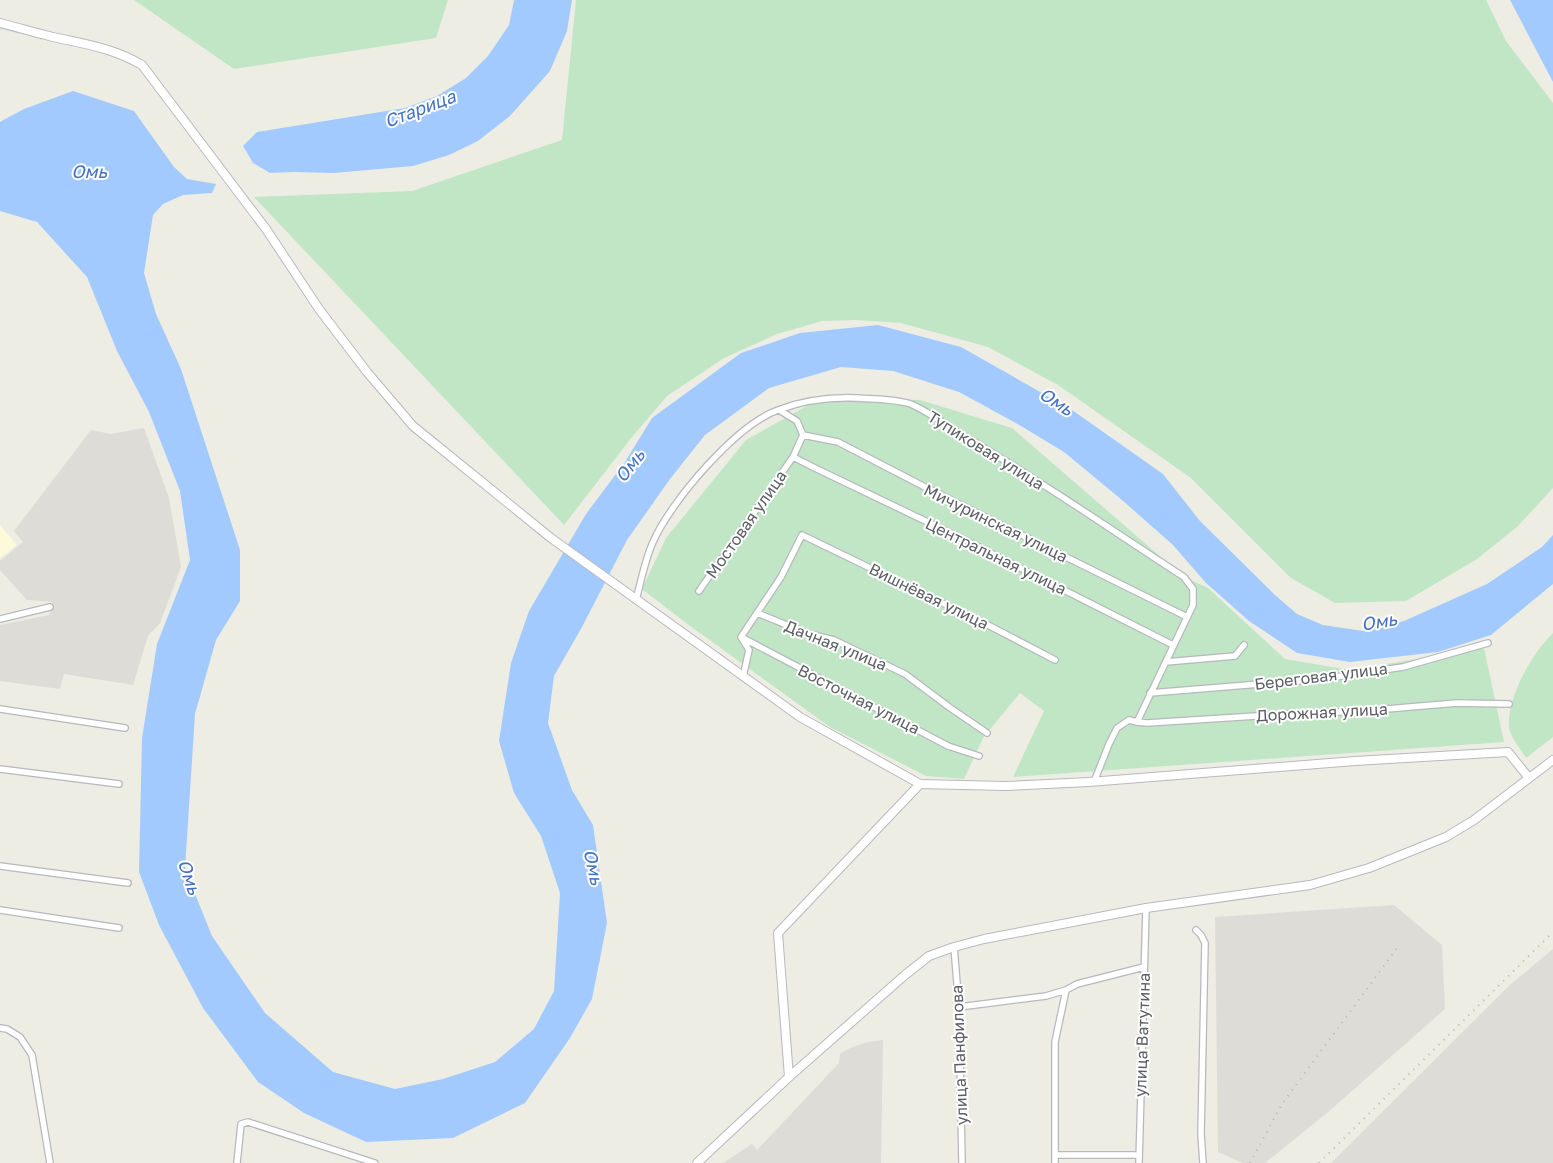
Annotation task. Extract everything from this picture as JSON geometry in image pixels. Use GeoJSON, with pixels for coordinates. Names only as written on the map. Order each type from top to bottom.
{"type":"FeatureCollection","features":[{"type":"Feature","properties":{"kind":"main road"},"geometry":{"type":"LineString","coordinates":[[0,23],[109,49],[142,66],[260,221],[319,309],[367,372],[413,426],[551,538],[743,677],[800,717],[920,784],[1004,786],[1094,782],[1355,761],[1508,752],[1529,778]]}},
{"type":"Feature","properties":{"kind":"main road"},"geometry":{"type":"LineString","coordinates":[[697,1163],[789,1077],[929,956],[984,938],[1146,908],[1310,885],[1369,868],[1446,837],[1474,820],[1553,760]]}},
{"type":"Feature","properties":{"kind":"main road"},"geometry":{"type":"LineString","coordinates":[[789,1077],[778,933],[920,784]]}},
{"type":"Feature","properties":{"kind":"street","name":"Тупиковая улица"},"geometry":{"type":"LineString","coordinates":[[634,599],[652,543],[672,509],[704,469],[734,438],[778,410],[804,403],[843,398],[877,399],[912,404],[999,457],[1184,578],[1193,589],[1193,605],[1187,617]]}},
{"type":"Feature","properties":{"kind":"street"},"geometry":{"type":"LineString","coordinates":[[778,410],[797,421],[803,435]]}},
{"type":"Feature","properties":{"kind":"street","name":"Мостовая улица"},"geometry":{"type":"LineString","coordinates":[[699,591],[793,456],[803,435]]}},
{"type":"Feature","properties":{"kind":"street","name":"Мичуринская улица"},"geometry":{"type":"LineString","coordinates":[[803,435],[838,442],[1187,617]]}},
{"type":"Feature","properties":{"kind":"street","name":"Центральная улица"},"geometry":{"type":"LineString","coordinates":[[793,456],[817,470],[974,544],[1174,645]]}},
{"type":"Feature","properties":{"kind":"street","name":"Вишнёвая улица"},"geometry":{"type":"LineString","coordinates":[[757,613],[781,577],[802,535],[980,620],[1055,660]]}},
{"type":"Feature","properties":{"kind":"street"},"geometry":{"type":"LineString","coordinates":[[0,619],[50,607]]}},
{"type":"Feature","properties":{"kind":"street"},"geometry":{"type":"LineString","coordinates":[[743,677],[749,650],[741,637],[757,613]]}},
{"type":"Feature","properties":{"kind":"street","name":"Дачная улица"},"geometry":{"type":"LineString","coordinates":[[757,613],[809,634],[834,640],[905,674],[987,733]]}},
{"type":"Feature","properties":{"kind":"street"},"geometry":{"type":"LineString","coordinates":[[1094,782],[1109,744],[1118,728],[1129,720],[1136,722],[1187,617]]}},
{"type":"Feature","properties":{"kind":"street","name":"Восточная улица"},"geometry":{"type":"LineString","coordinates":[[741,637],[948,746],[979,756]]}},
{"type":"Feature","properties":{"kind":"street","name":"Береговая улица"},"geometry":{"type":"LineString","coordinates":[[1150,693],[1322,679],[1403,667],[1488,643]]}},
{"type":"Feature","properties":{"kind":"street"},"geometry":{"type":"LineString","coordinates":[[1166,662],[1235,656],[1244,645]]}},
{"type":"Feature","properties":{"kind":"street","name":"Дорожная улица"},"geometry":{"type":"LineString","coordinates":[[1136,722],[1148,723],[1363,711],[1458,703],[1508,704]]}},
{"type":"Feature","properties":{"kind":"street"},"geometry":{"type":"LineString","coordinates":[[0,709],[125,728]]}},
{"type":"Feature","properties":{"kind":"street"},"geometry":{"type":"LineString","coordinates":[[0,769],[119,784]]}},
{"type":"Feature","properties":{"kind":"street"},"geometry":{"type":"LineString","coordinates":[[0,866],[128,884]]}},
{"type":"Feature","properties":{"kind":"street","name":"улица Ватутина"},"geometry":{"type":"LineString","coordinates":[[1139,1163],[1146,908]]}},
{"type":"Feature","properties":{"kind":"street"},"geometry":{"type":"LineString","coordinates":[[0,910],[119,928]]}},
{"type":"Feature","properties":{"kind":"street"},"geometry":{"type":"LineString","coordinates":[[1196,930],[1205,943],[1201,1134],[1203,1163]]}},
{"type":"Feature","properties":{"kind":"street","name":"улица Панфилова"},"geometry":{"type":"LineString","coordinates":[[954,947],[959,1007],[962,1163]]}},
{"type":"Feature","properties":{"kind":"street"},"geometry":{"type":"LineString","coordinates":[[959,1007],[1046,996],[1066,990],[1077,984],[1144,967]]}},
{"type":"Feature","properties":{"kind":"street"},"geometry":{"type":"LineString","coordinates":[[1055,1163],[1056,1042],[1066,990]]}},
{"type":"Feature","properties":{"kind":"street"},"geometry":{"type":"LineString","coordinates":[[0,1028],[7,1029],[20,1037],[32,1055],[50,1163]]}},
{"type":"Feature","properties":{"kind":"street"},"geometry":{"type":"LineString","coordinates":[[237,1163],[241,1124],[248,1122],[375,1163]]}},
{"type":"Feature","properties":{"kind":"street"},"geometry":{"type":"LineString","coordinates":[[1055,1154],[1139,1155]]}},
{"type":"Feature","properties":{"kind":"shaded area"},"geometry":{"type":"Polygon","coordinates":[[[144,428],[169,498],[181,567],[160,623],[148,636],[133,685],[64,674],[60,689],[0,681],[0,625],[49,615],[53,602],[27,600],[0,570],[0,561],[23,542],[14,531],[91,430],[111,434],[144,428]]]}},
{"type":"Feature","properties":{"kind":"shaded area"},"geometry":{"type":"Polygon","coordinates":[[[0,525],[17,545],[0,558],[0,525]]]}},
{"type":"Feature","properties":{"kind":"shaded area"},"geometry":{"type":"Polygon","coordinates":[[[1394,905],[1442,945],[1445,1009],[1327,1113],[1265,1163],[1243,1163],[1218,1152],[1215,917],[1394,905]]]}},
{"type":"Feature","properties":{"kind":"shaded area"},"geometry":{"type":"Polygon","coordinates":[[[1553,949],[1553,1163],[1331,1163],[1511,984],[1553,949]]]}},
{"type":"Feature","properties":{"kind":"shaded area"},"geometry":{"type":"Polygon","coordinates":[[[883,1040],[881,1163],[723,1163],[752,1144],[757,1150],[839,1063],[840,1054],[850,1048],[868,1042],[883,1040]]]}},
{"type":"Feature","properties":{"kind":"green space"},"geometry":{"type":"Polygon","coordinates":[[[134,0],[448,0],[436,38],[234,69],[134,0]]]}},
{"type":"Feature","properties":{"kind":"green space"},"geometry":{"type":"Polygon","coordinates":[[[576,0],[1486,0],[1506,41],[1553,103],[1553,488],[1518,526],[1477,559],[1406,601],[1335,603],[1291,578],[1191,478],[1058,385],[988,347],[901,323],[857,320],[822,321],[777,334],[724,358],[667,396],[632,437],[564,525],[254,197],[412,191],[562,140],[576,0]]]}},
{"type":"Feature","properties":{"kind":"green space"},"geometry":{"type":"Polygon","coordinates":[[[823,397],[920,400],[1012,428],[1184,577],[1208,588],[1285,659],[1350,670],[1484,648],[1504,742],[1013,777],[1044,711],[1020,693],[983,738],[964,779],[926,776],[830,727],[642,589],[666,538],[746,440],[823,397]]]}},
{"type":"Feature","properties":{"kind":"green space"},"geometry":{"type":"Polygon","coordinates":[[[1553,633],[1553,737],[1526,758],[1510,731],[1509,716],[1516,690],[1522,677],[1537,652],[1553,633]]]}},
{"type":"Feature","properties":{"kind":"water","name":"Старица"},"geometry":{"type":"Polygon","coordinates":[[[514,0],[572,0],[567,31],[550,71],[510,116],[478,141],[449,155],[413,166],[334,173],[270,173],[253,163],[243,146],[257,132],[405,108],[437,96],[466,78],[488,56],[509,25],[514,0]]]}},
{"type":"Feature","properties":{"kind":"water"},"geometry":{"type":"Polygon","coordinates":[[[1510,0],[1553,0],[1553,82],[1510,0]]]}},
{"type":"Feature","properties":{"kind":"water","name":"Омь"},"geometry":{"type":"Polygon","coordinates":[[[73,91],[134,111],[174,167],[187,179],[216,184],[212,193],[183,195],[163,204],[153,215],[144,273],[156,314],[181,369],[240,550],[240,601],[216,640],[195,714],[185,869],[212,936],[265,1013],[333,1072],[395,1089],[443,1079],[495,1062],[534,1029],[554,991],[560,893],[541,836],[514,793],[499,741],[511,663],[529,611],[586,514],[625,462],[652,418],[741,353],[800,333],[878,325],[961,347],[1072,410],[1163,474],[1200,521],[1275,595],[1297,614],[1323,625],[1363,631],[1404,621],[1487,584],[1542,547],[1553,535],[1553,584],[1491,635],[1438,652],[1350,662],[1297,653],[1249,621],[1206,583],[1173,545],[1064,452],[959,392],[893,371],[841,367],[769,388],[705,435],[670,479],[627,540],[554,676],[548,723],[572,790],[593,825],[607,923],[592,999],[570,1038],[525,1103],[453,1138],[366,1142],[304,1113],[258,1082],[203,1008],[159,925],[139,872],[142,738],[157,644],[190,560],[180,491],[149,412],[117,351],[87,277],[37,222],[0,211],[0,122],[24,109],[73,91]]]}},
{"type":"Feature","properties":{"kind":"railway"},"geometry":{"type":"LineString","coordinates":[[1319,1163],[1553,932]]}},
{"type":"Feature","properties":{"kind":"railway"},"geometry":{"type":"LineString","coordinates":[[1250,1163],[1282,1104],[1397,948]]}}]}
